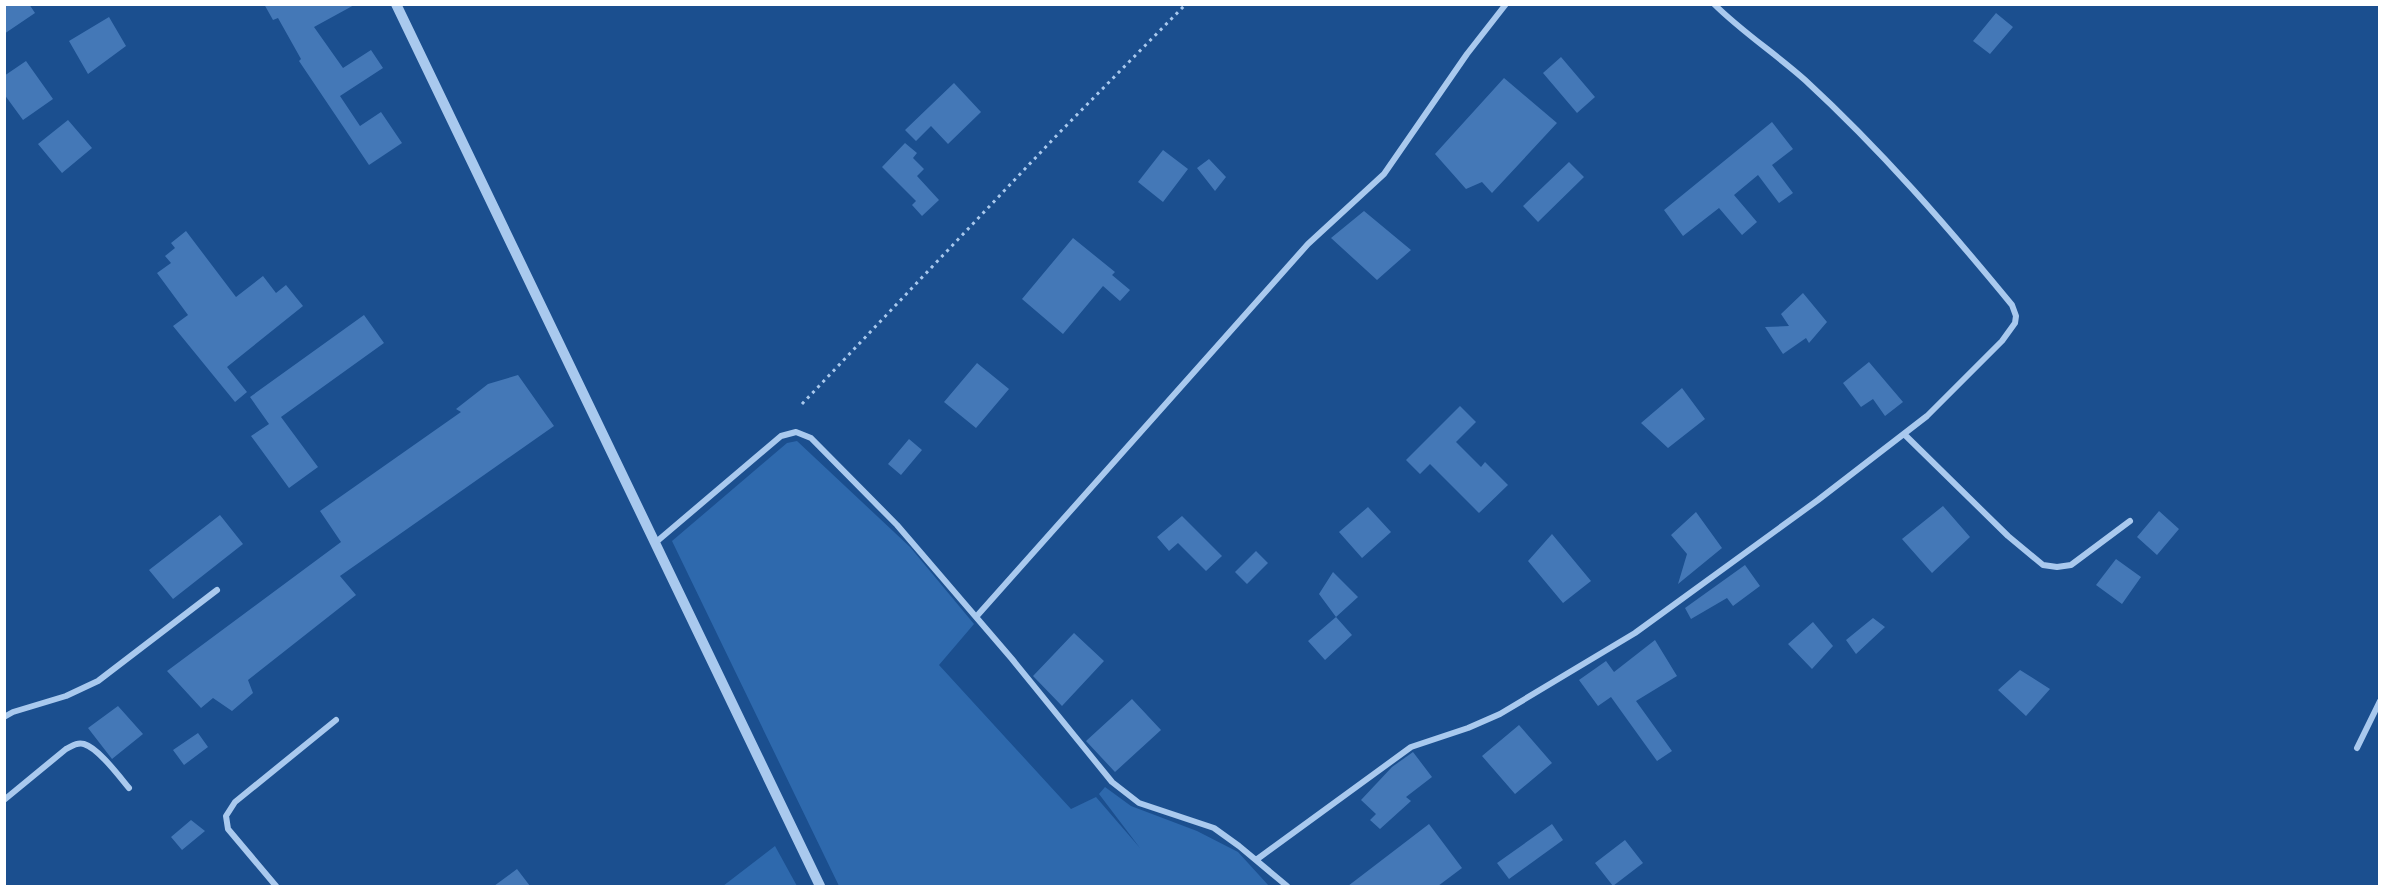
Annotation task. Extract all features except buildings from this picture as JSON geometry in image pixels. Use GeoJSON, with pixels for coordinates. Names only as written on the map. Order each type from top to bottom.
{"type":"FeatureCollection","features":[{"type":"Feature","properties":{"kind":"street"},"geometry":{"type":"LineString","coordinates":[[396,4],[820,886]]}},
{"type":"Feature","properties":{"kind":"street"},"geometry":{"type":"LineString","coordinates":[[976,617],[1308,244],[1384,174],[1467,54],[1506,4]]}},
{"type":"Feature","properties":{"kind":"street"},"geometry":{"type":"LineString","coordinates":[[1256,860],[1411,747],[1468,728],[1500,714],[1635,633],[1927,416],[2002,341],[2015,323],[2016,316],[2012,306],[1946,225],[1883,155],[1804,79],[1714,4]]}},
{"type":"Feature","properties":{"kind":"street"},"geometry":{"type":"LineString","coordinates":[[654,544],[781,436],[796,432],[811,438],[897,525],[1112,782],[1139,803],[1214,828],[1287,886]]}},
{"type":"Feature","properties":{"kind":"street"},"geometry":{"type":"LineString","coordinates":[[1904,434],[2008,536],[2043,565],[2057,567],[2071,565],[2130,521]]}},
{"type":"Feature","properties":{"kind":"street"},"geometry":{"type":"LineString","coordinates":[[4,717],[13,712],[66,696],[98,681],[217,590]]}},
{"type":"Feature","properties":{"kind":"street"},"geometry":{"type":"LineString","coordinates":[[2357,748],[2379,701]]}},
{"type":"Feature","properties":{"kind":"street"},"geometry":{"type":"LineString","coordinates":[[276,886],[228,829],[226,816],[235,802],[336,720]]}},
{"type":"Feature","properties":{"kind":"street"},"geometry":{"type":"LineString","coordinates":[[4,800],[66,749],[77,743],[86,744],[96,752],[129,788]]}},
{"type":"Feature","properties":{"kind":"path"},"geometry":{"type":"LineString","coordinates":[[802,404],[1051,141],[1186,4]]}},
{"type":"Feature","properties":{"kind":"shaded area"},"geometry":{"type":"Polygon","coordinates":[[[797,441],[910,547],[974,624],[939,665],[1071,809],[1096,797],[1140,848],[1099,794],[1105,787],[1131,806],[1197,831],[1238,852],[1269,886],[839,886],[672,541],[787,443],[797,441]]]}},
{"type":"Feature","properties":{"kind":"shaded area"},"geometry":{"type":"Polygon","coordinates":[[[775,846],[797,886],[723,886],[775,846]]]}}]}
